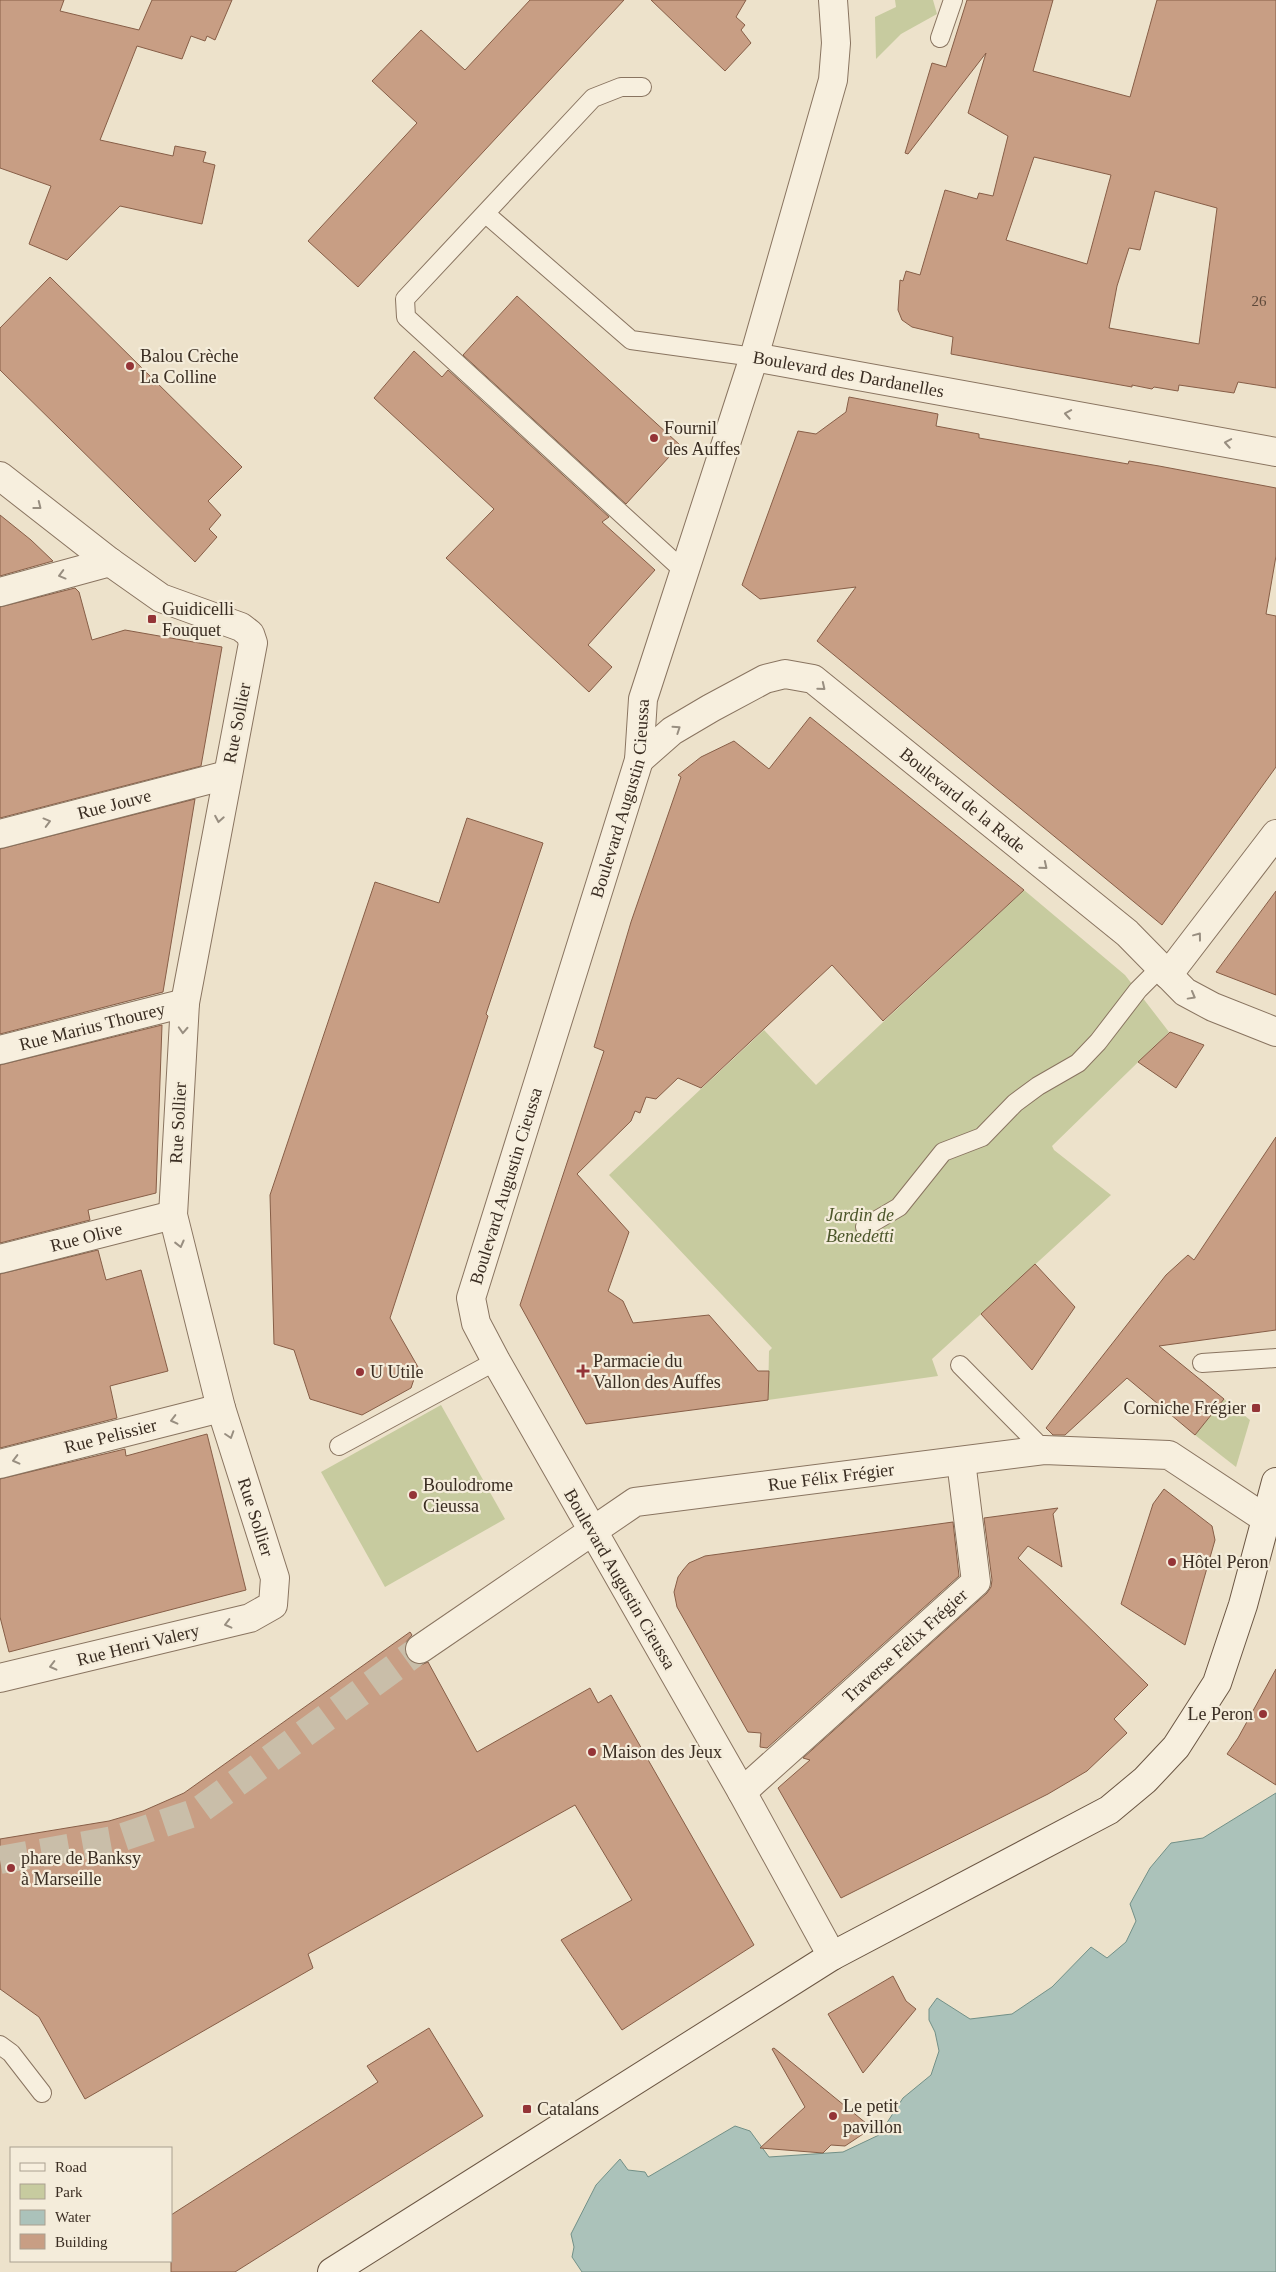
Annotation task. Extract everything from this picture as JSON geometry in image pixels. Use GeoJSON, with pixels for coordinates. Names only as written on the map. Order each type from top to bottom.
{"type":"FeatureCollection","features":[{"type":"Feature","properties":{"kind":"street","name":"Boulevard des Dardanelles"},"geometry":{"type":"LineString","coordinates":[[833,0],[836,43],[833,80],[754,357],[1276,452]]}},
{"type":"Feature","properties":{"kind":"street","name":"Boulevard Augustin Cieussa"},"geometry":{"type":"LineString","coordinates":[[754,357],[643,699],[639,760],[471,1298],[476,1323],[547,1454],[742,1792],[832,1956]]}},
{"type":"Feature","properties":{"kind":"street"},"geometry":{"type":"LineString","coordinates":[[0,476],[110,562]]}},
{"type":"Feature","properties":{"kind":"street"},"geometry":{"type":"LineString","coordinates":[[0,592],[110,562]]}},
{"type":"Feature","properties":{"kind":"street","name":"Rue Sollier"},"geometry":{"type":"LineString","coordinates":[[110,562],[161,598],[241,627],[250,634],[253,643],[184,1003],[173,1215],[221,1408],[275,1578],[272,1605]]}},
{"type":"Feature","properties":{"kind":"street","name":"Boulevard de la Rade"},"geometry":{"type":"LineString","coordinates":[[639,760],[672,731],[765,679],[784,674],[813,679],[1127,933],[1185,992],[1213,1007],[1276,1032]]}},
{"type":"Feature","properties":{"kind":"street","name":"Rue Jouve"},"geometry":{"type":"LineString","coordinates":[[0,834],[227,775]]}},
{"type":"Feature","properties":{"kind":"street"},"geometry":{"type":"LineString","coordinates":[[1165,971],[1276,834]]}},
{"type":"Feature","properties":{"kind":"street","name":"Rue Marius Thourey"},"geometry":{"type":"LineString","coordinates":[[0,1050],[184,1003]]}},
{"type":"Feature","properties":{"kind":"street","name":"Rue Olive"},"geometry":{"type":"LineString","coordinates":[[0,1259],[173,1215]]}},
{"type":"Feature","properties":{"kind":"street","name":"Rue Pelissier"},"geometry":{"type":"LineString","coordinates":[[0,1464],[221,1408]]}},
{"type":"Feature","properties":{"kind":"street","name":"Rue Félix Frégier"},"geometry":{"type":"LineString","coordinates":[[420,1649],[635,1502],[1044,1450],[1170,1455],[1266,1518]]}},
{"type":"Feature","properties":{"kind":"street","name":"Traverse Félix Frégier"},"geometry":{"type":"LineString","coordinates":[[742,1792],[976,1582],[961,1461]]}},
{"type":"Feature","properties":{"kind":"street"},"geometry":{"type":"LineString","coordinates":[[332,2272],[832,1956],[1109,1810],[1145,1780],[1176,1746],[1217,1682],[1243,1605],[1276,1482]]}},
{"type":"Feature","properties":{"kind":"street","name":"Rue Henri Valery"},"geometry":{"type":"LineString","coordinates":[[0,1678],[250,1618],[272,1605]]}},
{"type":"Feature","properties":{"kind":"lane"},"geometry":{"type":"LineString","coordinates":[[940,38],[953,0]]}},
{"type":"Feature","properties":{"kind":"lane"},"geometry":{"type":"LineString","coordinates":[[642,87],[621,87],[593,98],[405,299],[406,317],[684,572]]}},
{"type":"Feature","properties":{"kind":"lane"},"geometry":{"type":"LineString","coordinates":[[486,214],[631,340],[754,357]]}},
{"type":"Feature","properties":{"kind":"lane"},"geometry":{"type":"LineString","coordinates":[[865,1227],[899,1207],[943,1152],[982,1137],[1015,1103],[1038,1086],[1078,1063],[1098,1042],[1138,990],[1165,971]]}},
{"type":"Feature","properties":{"kind":"lane"},"geometry":{"type":"LineString","coordinates":[[1202,1363],[1276,1358]]}},
{"type":"Feature","properties":{"kind":"lane"},"geometry":{"type":"LineString","coordinates":[[339,1446],[496,1361]]}},
{"type":"Feature","properties":{"kind":"lane"},"geometry":{"type":"LineString","coordinates":[[960,1365],[1044,1450]]}},
{"type":"Feature","properties":{"kind":"lane"},"geometry":{"type":"LineString","coordinates":[[0,2046],[11,2054],[42,2093]]}},
{"type":"Feature","properties":{"kind":"green space"},"geometry":{"type":"Polygon","coordinates":[[[895,0],[933,0],[937,14],[901,34],[876,59],[875,17],[896,7],[895,0]]]}},
{"type":"Feature","properties":{"kind":"green space","name":"Jardin de Benedetti"},"geometry":{"type":"Polygon","coordinates":[[[1024,890],[1125,975],[1169,1032],[1052,1146],[1054,1150],[1111,1195],[932,1359],[938,1376],[768,1400],[769,1351],[772,1348],[609,1175],[764,1030],[816,1085],[1024,890]]]}},
{"type":"Feature","properties":{"kind":"green space"},"geometry":{"type":"Polygon","coordinates":[[[1224,1399],[1250,1420],[1236,1467],[1195,1435],[1224,1399]]]}},
{"type":"Feature","properties":{"kind":"green space","name":"Boulodrome Cieussa"},"geometry":{"type":"Polygon","coordinates":[[[441,1405],[505,1519],[385,1587],[321,1472],[441,1405]]]}},
{"type":"Feature","properties":{"kind":"water"},"geometry":{"type":"Polygon","coordinates":[[[1276,1793],[1276,2272],[582,2272],[572,2257],[574,2247],[571,2234],[596,2185],[620,2159],[628,2170],[645,2172],[648,2177],[735,2126],[750,2131],[769,2157],[843,2152],[879,2135],[903,2098],[931,2075],[939,2051],[935,2032],[929,2020],[929,2009],[937,1998],[970,2019],[1012,2014],[1052,1987],[1091,1947],[1107,1958],[1126,1942],[1136,1921],[1130,1904],[1150,1868],[1171,1843],[1203,1838],[1276,1793]]]}},
{"type":"Feature","properties":{"kind":"building"},"geometry":{"type":"Polygon","coordinates":[[[0,0],[64,0],[60,11],[139,30],[152,0],[232,0],[215,40],[207,36],[205,41],[191,36],[182,59],[137,46],[100,140],[173,156],[175,146],[206,152],[203,162],[215,165],[202,224],[120,206],[67,260],[29,244],[51,186],[0,168],[0,0]]]}},
{"type":"Feature","properties":{"kind":"building"},"geometry":{"type":"Polygon","coordinates":[[[530,0],[624,0],[358,287],[308,241],[417,123],[372,81],[421,30],[465,70],[530,0]]]}},
{"type":"Feature","properties":{"kind":"building"},"geometry":{"type":"Polygon","coordinates":[[[651,0],[746,0],[736,17],[745,25],[741,30],[751,43],[725,71],[651,0]]]}},
{"type":"Feature","properties":{"kind":"building"},"geometry":{"type":"Polygon","coordinates":[[[967,0],[1053,0],[1033,71],[1130,97],[1157,0],[1276,0],[1276,388],[1238,382],[1234,393],[1179,385],[1178,391],[1154,387],[1152,389],[1020,367],[951,354],[953,337],[912,327],[902,320],[898,310],[900,280],[903,281],[906,271],[920,275],[945,190],[977,199],[979,193],[993,196],[1008,136],[968,113],[986,53],[908,154],[905,153],[932,63],[946,67],[967,0]],[[1034,157],[1006,240],[1087,264],[1111,175],[1034,157]],[[1155,191],[1140,250],[1129,248],[1117,286],[1109,328],[1199,344],[1217,208],[1155,191]]]}},
{"type":"Feature","properties":{"kind":"building"},"geometry":{"type":"Polygon","coordinates":[[[50,277],[242,467],[208,501],[221,515],[209,529],[217,537],[195,562],[0,370],[0,328],[50,277]]]}},
{"type":"Feature","properties":{"kind":"building"},"geometry":{"type":"Polygon","coordinates":[[[517,296],[680,445],[626,504],[463,355],[517,296]]]}},
{"type":"Feature","properties":{"kind":"building"},"geometry":{"type":"Polygon","coordinates":[[[414,351],[442,377],[448,370],[609,517],[602,522],[655,570],[588,645],[612,667],[589,692],[446,558],[494,509],[374,398],[414,351]]]}},
{"type":"Feature","properties":{"kind":"building"},"geometry":{"type":"Polygon","coordinates":[[[849,397],[938,414],[936,426],[979,434],[979,438],[1128,464],[1129,461],[1159,466],[1276,488],[1276,556],[1266,614],[1276,616],[1276,767],[1162,925],[817,641],[856,587],[760,599],[742,585],[798,431],[816,434],[846,412],[849,397]]]}},
{"type":"Feature","properties":{"kind":"building"},"geometry":{"type":"Polygon","coordinates":[[[0,515],[31,540],[53,561],[0,576],[0,515]]]}},
{"type":"Feature","properties":{"kind":"building"},"geometry":{"type":"Polygon","coordinates":[[[75,588],[79,592],[92,640],[125,630],[222,647],[201,766],[0,818],[0,607],[75,588]]]}},
{"type":"Feature","properties":{"kind":"building"},"geometry":{"type":"Polygon","coordinates":[[[810,717],[1024,890],[883,1021],[832,965],[701,1088],[678,1078],[656,1099],[646,1097],[640,1113],[635,1111],[631,1121],[577,1174],[629,1232],[608,1291],[623,1301],[633,1323],[709,1315],[758,1371],[769,1371],[768,1400],[586,1424],[520,1305],[604,1051],[594,1047],[631,922],[681,777],[678,775],[701,757],[734,741],[769,769],[810,717]]]}},
{"type":"Feature","properties":{"kind":"building"},"geometry":{"type":"Polygon","coordinates":[[[195,799],[163,992],[0,1034],[0,849],[195,799]]]}},
{"type":"Feature","properties":{"kind":"building"},"geometry":{"type":"Polygon","coordinates":[[[467,818],[543,843],[486,1014],[488,1016],[390,1318],[418,1367],[411,1388],[362,1415],[310,1399],[294,1350],[274,1344],[270,1195],[375,882],[439,903],[467,818]]]}},
{"type":"Feature","properties":{"kind":"building"},"geometry":{"type":"Polygon","coordinates":[[[1276,891],[1276,995],[1216,972],[1276,891]]]}},
{"type":"Feature","properties":{"kind":"building"},"geometry":{"type":"Polygon","coordinates":[[[162,1025],[156,1193],[88,1210],[90,1220],[0,1243],[0,1065],[162,1025]]]}},
{"type":"Feature","properties":{"kind":"building"},"geometry":{"type":"Polygon","coordinates":[[[1170,1032],[1204,1045],[1176,1088],[1138,1062],[1170,1032]]]}},
{"type":"Feature","properties":{"kind":"building"},"geometry":{"type":"Polygon","coordinates":[[[1276,1137],[1276,1330],[1159,1346],[1224,1399],[1195,1435],[1127,1378],[1065,1435],[1053,1435],[1046,1428],[1166,1275],[1188,1255],[1194,1260],[1276,1137]]]}},
{"type":"Feature","properties":{"kind":"building"},"geometry":{"type":"Polygon","coordinates":[[[98,1250],[106,1280],[141,1270],[168,1371],[110,1386],[117,1418],[0,1448],[0,1274],[98,1250]]]}},
{"type":"Feature","properties":{"kind":"building"},"geometry":{"type":"Polygon","coordinates":[[[1035,1264],[1075,1307],[1032,1370],[981,1314],[1035,1264]]]}},
{"type":"Feature","properties":{"kind":"building"},"geometry":{"type":"Polygon","coordinates":[[[207,1434],[246,1590],[9,1652],[0,1617],[0,1479],[125,1449],[126,1456],[207,1434]]]}},
{"type":"Feature","properties":{"kind":"building","name":"Hôtel Peron"},"geometry":{"type":"Polygon","coordinates":[[[1164,1489],[1212,1526],[1215,1540],[1185,1645],[1121,1604],[1153,1504],[1164,1489]]]}},
{"type":"Feature","properties":{"kind":"building"},"geometry":{"type":"Polygon","coordinates":[[[1058,1508],[1053,1514],[1062,1567],[1028,1546],[1018,1558],[1148,1685],[1114,1719],[1127,1733],[1087,1771],[1048,1794],[841,1898],[778,1788],[810,1760],[803,1758],[987,1593],[991,1587],[992,1580],[984,1518],[1058,1508]]]}},
{"type":"Feature","properties":{"kind":"building"},"geometry":{"type":"Polygon","coordinates":[[[953,1522],[959,1576],[767,1748],[760,1747],[761,1733],[748,1732],[677,1607],[674,1592],[678,1577],[689,1563],[705,1556],[953,1522]]]}},
{"type":"Feature","properties":{"kind":"building"},"geometry":{"type":"Polygon","coordinates":[[[410,1632],[412,1635],[406,1642],[404,1650],[407,1657],[414,1663],[421,1665],[428,1662],[477,1752],[590,1688],[598,1703],[611,1695],[754,1945],[622,2030],[561,1940],[632,1900],[575,1805],[308,1954],[313,1968],[85,2099],[39,2017],[0,1989],[0,1839],[109,1821],[143,1811],[184,1793],[410,1632]]]}},
{"type":"Feature","properties":{"kind":"building","name":"Le Peron"},"geometry":{"type":"Polygon","coordinates":[[[1276,1669],[1276,1785],[1227,1754],[1238,1738],[1276,1669]]]}},
{"type":"Feature","properties":{"kind":"building"},"geometry":{"type":"Polygon","coordinates":[[[893,1976],[906,2001],[916,2009],[863,2073],[828,2014],[893,1976]]]}},
{"type":"Feature","properties":{"kind":"building"},"geometry":{"type":"Polygon","coordinates":[[[429,2028],[483,2116],[235,2272],[171,2272],[172,2214],[378,2082],[367,2066],[429,2028]]]}},
{"type":"Feature","properties":{"kind":"building","name":"Le petit pavillon"},"geometry":{"type":"Polygon","coordinates":[[[774,2048],[872,2128],[845,2146],[831,2145],[823,2153],[760,2148],[805,2107],[772,2049],[774,2048]]]}},
{"type":"Feature","properties":{"kind":"tunnel"},"geometry":{"type":"LineString","coordinates":[[0,1860],[114,1840],[197,1812],[420,1649]]}},
{"type":"Feature","properties":{"kind":"place","name":"Balou Crèche La Colline"},"geometry":{"type":"Point","coordinates":[130,366]}},
{"type":"Feature","properties":{"kind":"place","name":"Fournil des Auffes"},"geometry":{"type":"Point","coordinates":[654,438]}},
{"type":"Feature","properties":{"kind":"place","name":"Guidicelli Fouquet"},"geometry":{"type":"Point","coordinates":[152,619]}},
{"type":"Feature","properties":{"kind":"place","name":"Parmacie du Vallon des Auffes"},"geometry":{"type":"Point","coordinates":[583,1371]}},
{"type":"Feature","properties":{"kind":"place","name":"U Utile"},"geometry":{"type":"Point","coordinates":[360,1372]}},
{"type":"Feature","properties":{"kind":"place","name":"Corniche Frégier"},"geometry":{"type":"Point","coordinates":[1256,1408]}},
{"type":"Feature","properties":{"kind":"place","name":"Boulodrome Cieussa"},"geometry":{"type":"Point","coordinates":[413,1495]}},
{"type":"Feature","properties":{"kind":"place","name":"Hôtel Peron"},"geometry":{"type":"Point","coordinates":[1172,1562]}},
{"type":"Feature","properties":{"kind":"place","name":"Le Peron"},"geometry":{"type":"Point","coordinates":[1263,1714]}},
{"type":"Feature","properties":{"kind":"place","name":"Maison des Jeux"},"geometry":{"type":"Point","coordinates":[592,1752]}},
{"type":"Feature","properties":{"kind":"place","name":"phare de Banksy à Marseille"},"geometry":{"type":"Point","coordinates":[11,1868]}},
{"type":"Feature","properties":{"kind":"place","name":"Catalans"},"geometry":{"type":"Point","coordinates":[527,2109]}},
{"type":"Feature","properties":{"kind":"place","name":"Le petit pavillon"},"geometry":{"type":"Point","coordinates":[833,2116]}}]}
